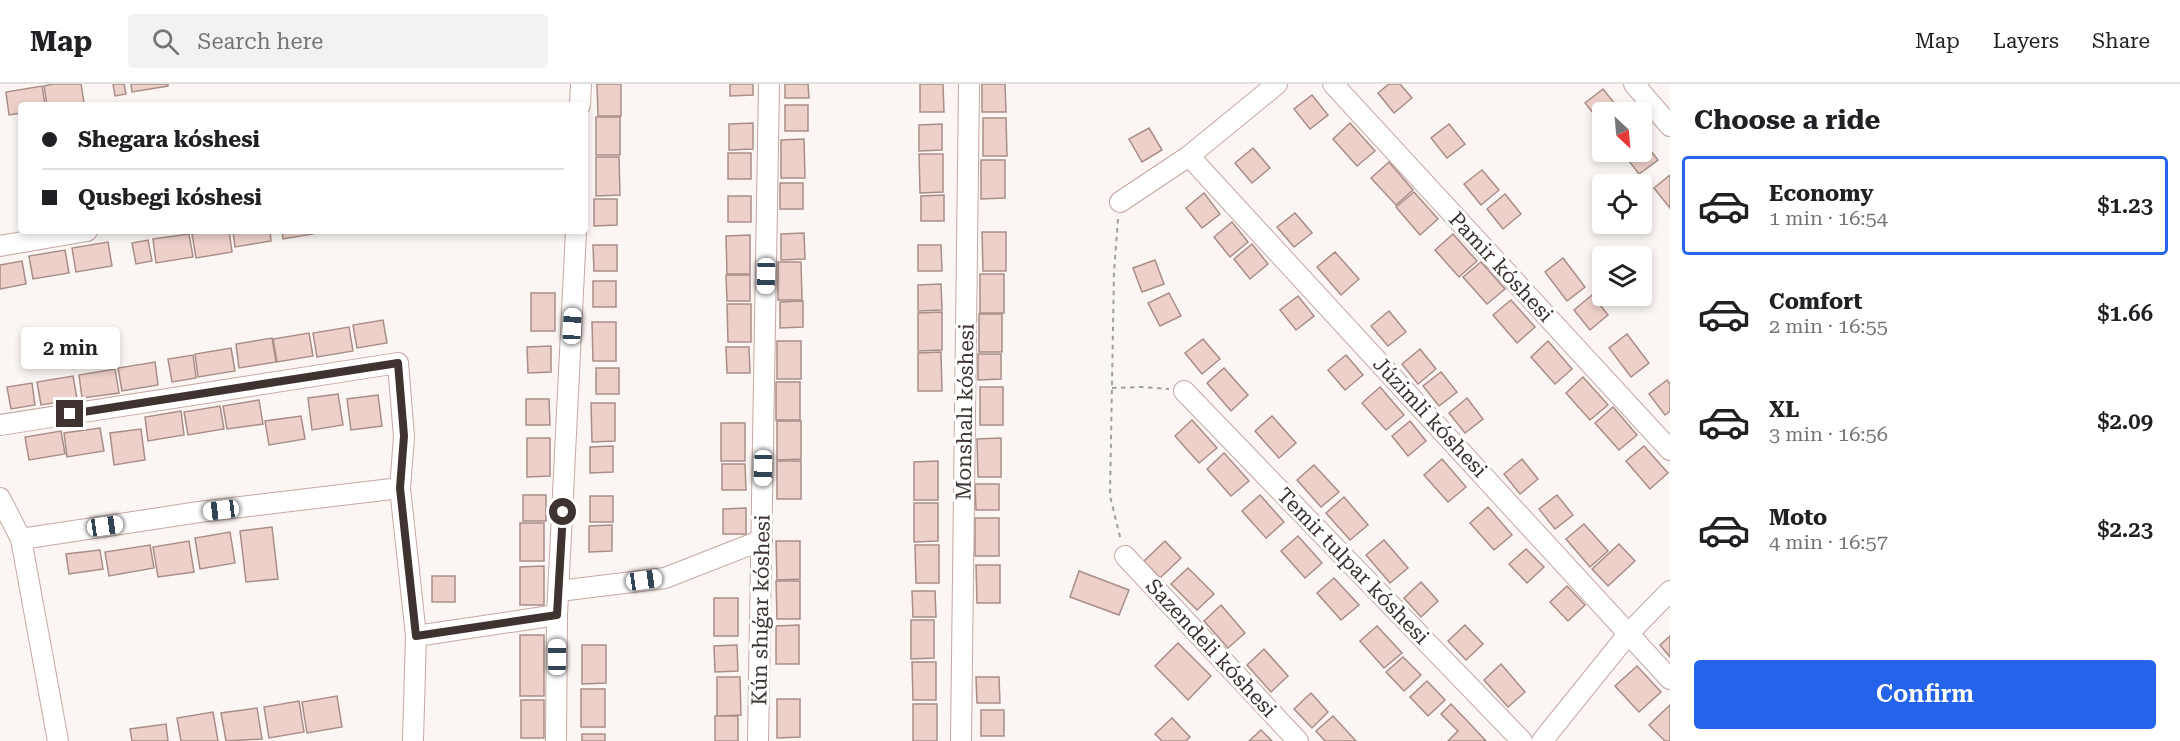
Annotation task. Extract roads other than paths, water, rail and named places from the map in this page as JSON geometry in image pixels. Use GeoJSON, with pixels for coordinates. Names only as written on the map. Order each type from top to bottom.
{"type":"FeatureCollection","features":[{"type":"Feature","properties":{"kind":"street"},"geometry":{"type":"LineString","coordinates":[[580,102],[581,84]]}},
{"type":"Feature","properties":{"kind":"street","name":"Kún shıǵar kóshesi"},"geometry":{"type":"LineString","coordinates":[[759,741],[769,84]]}},
{"type":"Feature","properties":{"kind":"street","name":"Monshalı kóshesi"},"geometry":{"type":"LineString","coordinates":[[961,741],[969,84]]}},
{"type":"Feature","properties":{"kind":"street"},"geometry":{"type":"LineString","coordinates":[[1120,202],[1189,156],[1277,84]]}},
{"type":"Feature","properties":{"kind":"street","name":"Pamir kóshesi"},"geometry":{"type":"LineString","coordinates":[[1333,84],[1670,450]]}},
{"type":"Feature","properties":{"kind":"street"},"geometry":{"type":"LineString","coordinates":[[1634,84],[1670,126]]}},
{"type":"Feature","properties":{"kind":"street","name":"Júzimli kóshesi"},"geometry":{"type":"LineString","coordinates":[[1189,156],[1670,679]]}},
{"type":"Feature","properties":{"kind":"street"},"geometry":{"type":"LineString","coordinates":[[0,246],[70,234]]}},
{"type":"Feature","properties":{"kind":"street"},"geometry":{"type":"LineString","coordinates":[[556,741],[557,615],[576,234]]}},
{"type":"Feature","properties":{"kind":"street"},"geometry":{"type":"LineString","coordinates":[[0,425],[398,363],[404,436],[400,488],[416,636],[413,741]]}},
{"type":"Feature","properties":{"kind":"street","name":"Temir tulpar kóshesi"},"geometry":{"type":"LineString","coordinates":[[1184,391],[1522,741]]}},
{"type":"Feature","properties":{"kind":"street"},"geometry":{"type":"LineString","coordinates":[[21,539],[199,513],[400,488]]}},
{"type":"Feature","properties":{"kind":"street"},"geometry":{"type":"LineString","coordinates":[[0,498],[21,539],[58,741]]}},
{"type":"Feature","properties":{"kind":"street"},"geometry":{"type":"LineString","coordinates":[[559,591],[665,578],[762,540]]}},
{"type":"Feature","properties":{"kind":"street","name":"Sazendeli kóshesi"},"geometry":{"type":"LineString","coordinates":[[1125,556],[1298,741]]}},
{"type":"Feature","properties":{"kind":"street"},"geometry":{"type":"LineString","coordinates":[[1542,741],[1629,633],[1670,591]]}},
{"type":"Feature","properties":{"kind":"street"},"geometry":{"type":"LineString","coordinates":[[416,636],[557,615]]}}]}
